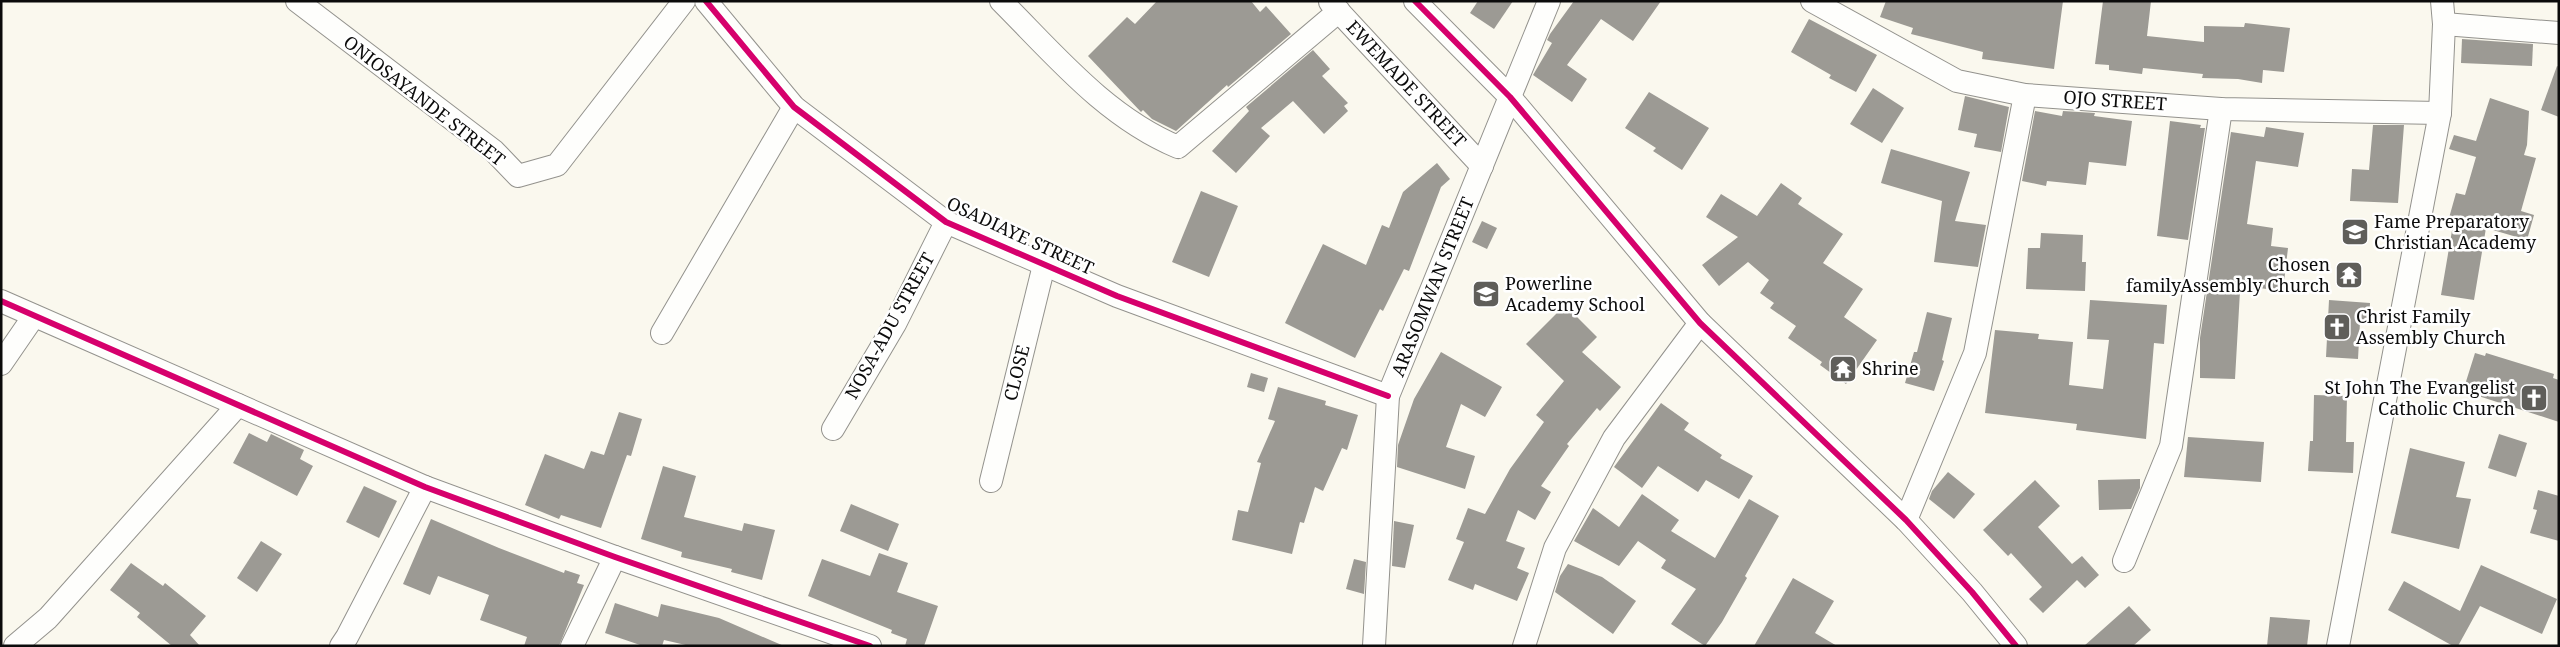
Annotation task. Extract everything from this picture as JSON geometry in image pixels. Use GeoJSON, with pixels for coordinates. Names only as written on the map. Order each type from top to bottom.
{"type":"FeatureCollection","features":[{"type":"Feature","properties":{"kind":"street","name":"ONIOSAYANDE STREET"},"geometry":{"type":"LineString","coordinates":[[297,1],[494,152],[518,176],[557,165],[684,1]]}},
{"type":"Feature","properties":{"kind":"street","name":"OSADIAYE STREET"},"geometry":{"type":"LineString","coordinates":[[706,1],[794,107],[946,222],[1117,296],[1388,396]]}},
{"type":"Feature","properties":{"kind":"street"},"geometry":{"type":"LineString","coordinates":[[1001,1],[1105,105],[1155,138],[1178,147],[1334,6]]}},
{"type":"Feature","properties":{"kind":"street"},"geometry":{"type":"LineString","coordinates":[[1415,1],[1510,97],[1700,323],[1906,520],[1972,592],[2016,646]]}},
{"type":"Feature","properties":{"kind":"street","name":"ARASOMWAN STREET"},"geometry":{"type":"LineString","coordinates":[[1374,646],[1388,396],[1549,1]]}},
{"type":"Feature","properties":{"kind":"street","name":"OJO STREET"},"geometry":{"type":"LineString","coordinates":[[1812,1],[1958,81],[2025,95],[2221,109],[2440,114]]}},
{"type":"Feature","properties":{"kind":"street"},"geometry":{"type":"LineString","coordinates":[[2338,646],[2440,114],[2444,24],[2442,1]]}},
{"type":"Feature","properties":{"kind":"street","name":"EWEMADE STREET"},"geometry":{"type":"LineString","coordinates":[[1334,6],[1482,166]]}},
{"type":"Feature","properties":{"kind":"street"},"geometry":{"type":"LineString","coordinates":[[2444,24],[2559,33]]}},
{"type":"Feature","properties":{"kind":"street"},"geometry":{"type":"LineString","coordinates":[[1906,520],[1975,354],[2025,95]]}},
{"type":"Feature","properties":{"kind":"street"},"geometry":{"type":"LineString","coordinates":[[662,333],[794,107]]}},
{"type":"Feature","properties":{"kind":"street"},"geometry":{"type":"LineString","coordinates":[[2124,561],[2171,446],[2221,109]]}},
{"type":"Feature","properties":{"kind":"street","name":"NOSA-ADU STREET"},"geometry":{"type":"LineString","coordinates":[[833,429],[895,324],[946,222]]}},
{"type":"Feature","properties":{"kind":"street","name":"CLOSE"},"geometry":{"type":"LineString","coordinates":[[991,481],[1044,265]]}},
{"type":"Feature","properties":{"kind":"street"},"geometry":{"type":"LineString","coordinates":[[1,301],[425,486],[615,557],[870,646]]}},
{"type":"Feature","properties":{"kind":"street"},"geometry":{"type":"LineString","coordinates":[[1,364],[34,316]]}},
{"type":"Feature","properties":{"kind":"street"},"geometry":{"type":"LineString","coordinates":[[1524,646],[1555,548],[1614,438],[1700,323]]}},
{"type":"Feature","properties":{"kind":"street"},"geometry":{"type":"LineString","coordinates":[[14,646],[48,618],[238,405]]}},
{"type":"Feature","properties":{"kind":"street"},"geometry":{"type":"LineString","coordinates":[[341,646],[425,486]]}},
{"type":"Feature","properties":{"kind":"street"},"geometry":{"type":"LineString","coordinates":[[572,646],[615,557]]}},
{"type":"Feature","properties":{"kind":"building"},"geometry":{"type":"Polygon","coordinates":[[[1157,1],[1251,1],[1260,12],[1266,6],[1291,34],[1228,87],[1227,85],[1176,131],[1152,119],[1143,110],[1141,112],[1088,56],[1127,17],[1135,24],[1157,1]]]}},
{"type":"Feature","properties":{"kind":"building"},"geometry":{"type":"Polygon","coordinates":[[[1478,1],[1513,1],[1494,29],[1470,13],[1478,1]]]}},
{"type":"Feature","properties":{"kind":"building"},"geometry":{"type":"Polygon","coordinates":[[[1574,1],[1661,1],[1633,41],[1601,19],[1567,65],[1587,79],[1572,102],[1533,75],[1552,43],[1547,40],[1550,34],[1574,1]]]}},
{"type":"Feature","properties":{"kind":"building"},"geometry":{"type":"Polygon","coordinates":[[[1886,1],[2063,1],[2054,69],[1982,59],[1983,52],[1911,34],[1913,28],[1880,17],[1886,1]]]}},
{"type":"Feature","properties":{"kind":"building"},"geometry":{"type":"Polygon","coordinates":[[[2103,1],[2151,1],[2147,36],[2204,42],[2204,26],[2244,27],[2245,23],[2290,28],[2284,72],[2263,70],[2262,83],[2238,79],[2202,78],[2203,74],[2143,68],[2142,74],[2109,70],[2109,65],[2095,64],[2103,1]]]}},
{"type":"Feature","properties":{"kind":"building"},"geometry":{"type":"Polygon","coordinates":[[[1809,19],[1877,55],[1856,92],[1829,78],[1831,75],[1791,52],[1809,19]]]}},
{"type":"Feature","properties":{"kind":"building"},"geometry":{"type":"Polygon","coordinates":[[[2462,39],[2533,44],[2532,66],[2461,63],[2462,39]]]}},
{"type":"Feature","properties":{"kind":"building"},"geometry":{"type":"Polygon","coordinates":[[[1313,50],[1330,69],[1322,76],[1348,103],[1344,106],[1348,111],[1324,134],[1293,101],[1261,128],[1270,136],[1236,173],[1212,151],[1249,111],[1246,107],[1313,50]]]}},
{"type":"Feature","properties":{"kind":"building"},"geometry":{"type":"Polygon","coordinates":[[[2557,66],[2559,67],[2559,117],[2541,110],[2557,66]]]}},
{"type":"Feature","properties":{"kind":"building"},"geometry":{"type":"Polygon","coordinates":[[[1873,88],[1904,108],[1882,143],[1850,124],[1873,88]]]}},
{"type":"Feature","properties":{"kind":"building"},"geometry":{"type":"Polygon","coordinates":[[[1649,92],[1709,128],[1682,170],[1653,151],[1656,148],[1625,128],[1649,92]]]}},
{"type":"Feature","properties":{"kind":"building"},"geometry":{"type":"Polygon","coordinates":[[[1965,96],[2009,107],[2001,152],[1974,147],[1977,134],[1958,130],[1965,96]]]}},
{"type":"Feature","properties":{"kind":"building"},"geometry":{"type":"Polygon","coordinates":[[[2490,98],[2529,111],[2527,145],[2524,155],[2536,158],[2521,211],[2534,215],[2527,240],[2486,228],[2474,300],[2441,295],[2454,219],[2449,218],[2456,193],[2465,195],[2476,157],[2449,149],[2454,135],[2476,141],[2490,98]]]}},
{"type":"Feature","properties":{"kind":"building"},"geometry":{"type":"Polygon","coordinates":[[[2035,111],[2062,116],[2063,111],[2095,113],[2094,116],[2132,121],[2126,166],[2089,162],[2086,185],[2047,181],[2046,186],[2022,181],[2035,111]]]}},
{"type":"Feature","properties":{"kind":"building"},"geometry":{"type":"Polygon","coordinates":[[[2170,121],[2201,125],[2200,128],[2205,128],[2188,240],[2157,236],[2170,121]]]}},
{"type":"Feature","properties":{"kind":"building"},"geometry":{"type":"Polygon","coordinates":[[[2373,125],[2404,125],[2398,203],[2350,201],[2352,169],[2369,170],[2373,125]]]}},
{"type":"Feature","properties":{"kind":"building"},"geometry":{"type":"Polygon","coordinates":[[[2266,127],[2304,133],[2298,167],[2256,161],[2247,224],[2273,228],[2271,246],[2288,248],[2283,291],[2259,288],[2258,294],[2240,291],[2235,379],[2200,378],[2200,338],[2231,132],[2264,137],[2266,127]]]}},
{"type":"Feature","properties":{"kind":"building"},"geometry":{"type":"Polygon","coordinates":[[[1891,149],[1970,172],[1955,221],[1986,225],[1978,267],[1934,262],[1942,201],[1881,183],[1891,149]]]}},
{"type":"Feature","properties":{"kind":"building"},"geometry":{"type":"Polygon","coordinates":[[[1437,163],[1450,179],[1441,187],[1409,271],[1404,269],[1383,311],[1380,309],[1355,358],[1285,323],[1323,244],[1366,265],[1382,225],[1389,228],[1403,192],[1437,163]]]}},
{"type":"Feature","properties":{"kind":"building"},"geometry":{"type":"Polygon","coordinates":[[[1781,183],[1802,198],[1798,204],[1843,234],[1823,263],[1863,289],[1844,317],[1877,340],[1846,384],[1820,365],[1822,362],[1788,338],[1796,326],[1770,308],[1774,303],[1760,293],[1769,280],[1748,262],[1719,286],[1702,265],[1738,237],[1706,217],[1721,194],[1757,216],[1781,183]]]}},
{"type":"Feature","properties":{"kind":"building"},"geometry":{"type":"Polygon","coordinates":[[[1201,191],[1238,206],[1209,277],[1172,262],[1201,191]]]}},
{"type":"Feature","properties":{"kind":"building"},"geometry":{"type":"Polygon","coordinates":[[[1482,221],[1497,228],[1487,249],[1472,242],[1482,221]]]}},
{"type":"Feature","properties":{"kind":"building"},"geometry":{"type":"Polygon","coordinates":[[[2041,233],[2083,235],[2082,262],[2086,262],[2085,291],[2026,289],[2028,248],[2040,248],[2041,233]]]}},
{"type":"Feature","properties":{"kind":"building"},"geometry":{"type":"Polygon","coordinates":[[[2090,300],[2167,305],[2164,344],[2154,343],[2146,439],[2076,430],[2077,424],[1985,413],[1995,330],[2039,334],[2038,339],[2073,342],[2069,385],[2103,389],[2109,340],[2087,339],[2090,300]]]}},
{"type":"Feature","properties":{"kind":"building"},"geometry":{"type":"Polygon","coordinates":[[[2329,300],[2370,303],[2369,323],[2360,322],[2358,359],[2326,357],[2329,300]]]}},
{"type":"Feature","properties":{"kind":"building"},"geometry":{"type":"Polygon","coordinates":[[[1565,305],[1597,337],[1582,352],[1621,387],[1600,411],[1597,408],[1567,444],[1569,446],[1541,486],[1551,492],[1535,520],[1518,510],[1506,541],[1525,548],[1517,568],[1529,573],[1517,601],[1475,584],[1473,590],[1448,580],[1464,542],[1456,539],[1468,508],[1485,514],[1510,469],[1544,422],[1536,415],[1564,381],[1526,344],[1565,305]]]}},
{"type":"Feature","properties":{"kind":"building"},"geometry":{"type":"Polygon","coordinates":[[[1927,312],[1952,318],[1942,360],[1944,361],[1934,391],[1905,383],[1914,352],[1917,352],[1927,312]]]}},
{"type":"Feature","properties":{"kind":"building"},"geometry":{"type":"Polygon","coordinates":[[[1441,352],[1502,387],[1485,417],[1461,404],[1446,447],[1475,456],[1465,489],[1397,467],[1398,445],[1414,399],[1441,352]]]}},
{"type":"Feature","properties":{"kind":"building"},"geometry":{"type":"Polygon","coordinates":[[[2475,353],[2485,356],[2486,353],[2554,374],[2553,378],[2559,380],[2559,422],[2463,391],[2475,353]]]}},
{"type":"Feature","properties":{"kind":"building"},"geometry":{"type":"Polygon","coordinates":[[[1251,373],[1268,378],[1264,392],[1247,387],[1251,373]]]}},
{"type":"Feature","properties":{"kind":"building"},"geometry":{"type":"Polygon","coordinates":[[[1278,387],[1326,401],[1325,405],[1358,415],[1347,450],[1342,448],[1323,491],[1315,487],[1304,523],[1300,522],[1292,554],[1232,540],[1238,510],[1248,512],[1261,463],[1257,462],[1275,421],[1268,419],[1278,387]]]}},
{"type":"Feature","properties":{"kind":"building"},"geometry":{"type":"Polygon","coordinates":[[[2314,395],[2347,396],[2346,442],[2354,442],[2353,473],[2308,471],[2310,441],[2313,441],[2314,395]]]}},
{"type":"Feature","properties":{"kind":"building"},"geometry":{"type":"Polygon","coordinates":[[[1661,403],[1689,423],[1684,430],[1722,455],[1720,458],[1753,476],[1739,499],[1706,480],[1698,492],[1658,466],[1642,488],[1614,467],[1661,403]]]}},
{"type":"Feature","properties":{"kind":"building"},"geometry":{"type":"Polygon","coordinates":[[[619,412],[642,419],[631,456],[627,455],[601,528],[561,515],[559,519],[525,505],[545,454],[584,469],[591,451],[604,455],[619,412]]]}},
{"type":"Feature","properties":{"kind":"building"},"geometry":{"type":"Polygon","coordinates":[[[249,433],[267,442],[271,434],[304,450],[300,459],[313,466],[297,496],[233,463],[249,433]]]}},
{"type":"Feature","properties":{"kind":"building"},"geometry":{"type":"Polygon","coordinates":[[[2499,434],[2527,443],[2516,477],[2488,468],[2499,434]]]}},
{"type":"Feature","properties":{"kind":"building"},"geometry":{"type":"Polygon","coordinates":[[[2188,437],[2264,442],[2261,482],[2184,477],[2188,437]]]}},
{"type":"Feature","properties":{"kind":"building"},"geometry":{"type":"Polygon","coordinates":[[[2410,448],[2465,462],[2456,497],[2471,499],[2459,549],[2391,533],[2410,448]]]}},
{"type":"Feature","properties":{"kind":"building"},"geometry":{"type":"Polygon","coordinates":[[[663,466],[696,476],[684,517],[742,531],[744,523],[775,530],[762,580],[731,572],[732,569],[681,557],[682,552],[641,539],[663,466]]]}},
{"type":"Feature","properties":{"kind":"building"},"geometry":{"type":"Polygon","coordinates":[[[1948,472],[1975,494],[1954,519],[1929,499],[1932,491],[1948,472]]]}},
{"type":"Feature","properties":{"kind":"building"},"geometry":{"type":"Polygon","coordinates":[[[2140,479],[2140,488],[2131,509],[2099,510],[2098,480],[2140,479]]]}},
{"type":"Feature","properties":{"kind":"building"},"geometry":{"type":"Polygon","coordinates":[[[2035,480],[2060,506],[2038,527],[2072,564],[2082,556],[2099,575],[2085,588],[2077,580],[2043,613],[2029,599],[2042,587],[2011,553],[2008,556],[1983,530],[2035,480]]]}},
{"type":"Feature","properties":{"kind":"building"},"geometry":{"type":"Polygon","coordinates":[[[364,486],[397,501],[379,538],[346,522],[364,486]]]}},
{"type":"Feature","properties":{"kind":"building"},"geometry":{"type":"Polygon","coordinates":[[[2538,490],[2559,496],[2559,541],[2530,533],[2537,510],[2533,509],[2538,490]]]}},
{"type":"Feature","properties":{"kind":"building"},"geometry":{"type":"Polygon","coordinates":[[[1642,494],[1679,520],[1671,531],[1715,558],[1749,499],[1779,516],[1745,576],[1747,578],[1722,622],[1705,646],[1671,624],[1696,589],[1661,568],[1666,560],[1638,541],[1619,566],[1574,541],[1593,508],[1619,527],[1642,494]]]}},
{"type":"Feature","properties":{"kind":"building"},"geometry":{"type":"Polygon","coordinates":[[[851,504],[899,524],[888,551],[840,531],[851,504]]]}},
{"type":"Feature","properties":{"kind":"building"},"geometry":{"type":"Polygon","coordinates":[[[431,519],[564,573],[565,570],[580,575],[577,583],[584,585],[559,646],[524,646],[527,637],[480,620],[489,595],[438,576],[430,595],[403,584],[431,519]]]}},
{"type":"Feature","properties":{"kind":"building"},"geometry":{"type":"Polygon","coordinates":[[[1394,521],[1414,525],[1405,568],[1392,566],[1394,521]]]}},
{"type":"Feature","properties":{"kind":"building"},"geometry":{"type":"Polygon","coordinates":[[[261,541],[282,554],[257,592],[237,578],[261,541]]]}},
{"type":"Feature","properties":{"kind":"building"},"geometry":{"type":"Polygon","coordinates":[[[879,553],[908,563],[897,592],[938,606],[924,646],[905,646],[907,639],[891,633],[892,630],[808,596],[822,559],[870,576],[879,553]]]}},
{"type":"Feature","properties":{"kind":"building"},"geometry":{"type":"Polygon","coordinates":[[[1354,559],[1366,562],[1364,594],[1346,589],[1354,559]]]}},
{"type":"Feature","properties":{"kind":"building"},"geometry":{"type":"Polygon","coordinates":[[[131,563],[163,586],[165,583],[206,616],[190,635],[200,646],[172,646],[137,617],[140,613],[110,590],[131,563]]]}},
{"type":"Feature","properties":{"kind":"building"},"geometry":{"type":"Polygon","coordinates":[[[1568,564],[1602,577],[1636,601],[1613,634],[1555,592],[1560,576],[1568,564]]]}},
{"type":"Feature","properties":{"kind":"building"},"geometry":{"type":"Polygon","coordinates":[[[2481,565],[2557,599],[2542,634],[2480,606],[2458,646],[2453,646],[2388,610],[2404,581],[2460,611],[2481,565]]]}},
{"type":"Feature","properties":{"kind":"building"},"geometry":{"type":"Polygon","coordinates":[[[1793,578],[1834,601],[1815,633],[1837,646],[1754,646],[1793,578]]]}},
{"type":"Feature","properties":{"kind":"building"},"geometry":{"type":"Polygon","coordinates":[[[615,603],[658,617],[661,604],[719,618],[784,646],[690,646],[664,640],[662,646],[643,646],[605,633],[615,603]]]}},
{"type":"Feature","properties":{"kind":"building"},"geometry":{"type":"Polygon","coordinates":[[[2129,606],[2151,630],[2133,646],[2084,646],[2129,606]]]}},
{"type":"Feature","properties":{"kind":"building"},"geometry":{"type":"Polygon","coordinates":[[[2270,617],[2310,620],[2307,646],[2267,646],[2270,617]]]}},
{"type":"Feature","properties":{"kind":"cycle path"},"geometry":{"type":"LineString","coordinates":[[706,1],[794,107],[946,222],[1117,296],[1388,396]]}},
{"type":"Feature","properties":{"kind":"cycle path"},"geometry":{"type":"LineString","coordinates":[[1415,1],[1510,97],[1700,323],[1906,520],[1972,592],[2016,646]]}},
{"type":"Feature","properties":{"kind":"cycle path"},"geometry":{"type":"LineString","coordinates":[[1,301],[425,487],[615,557],[870,646]]}},
{"type":"Feature","properties":{"kind":"place","name":"Fame Preparatory Christian Academy"},"geometry":{"type":"Point","coordinates":[2355,232]}},
{"type":"Feature","properties":{"kind":"place","name":"Chosen familyAssembly Church"},"geometry":{"type":"Point","coordinates":[2349,275]}},
{"type":"Feature","properties":{"kind":"place","name":"Powerline Academy School"},"geometry":{"type":"Point","coordinates":[1486,294]}},
{"type":"Feature","properties":{"kind":"place","name":"Christ Family Assembly Church"},"geometry":{"type":"Point","coordinates":[2337,327]}},
{"type":"Feature","properties":{"kind":"place","name":"Shrine"},"geometry":{"type":"Point","coordinates":[1843,369]}},
{"type":"Feature","properties":{"kind":"place","name":"St John The Evangelist Catholic Church"},"geometry":{"type":"Point","coordinates":[2534,398]}}]}
